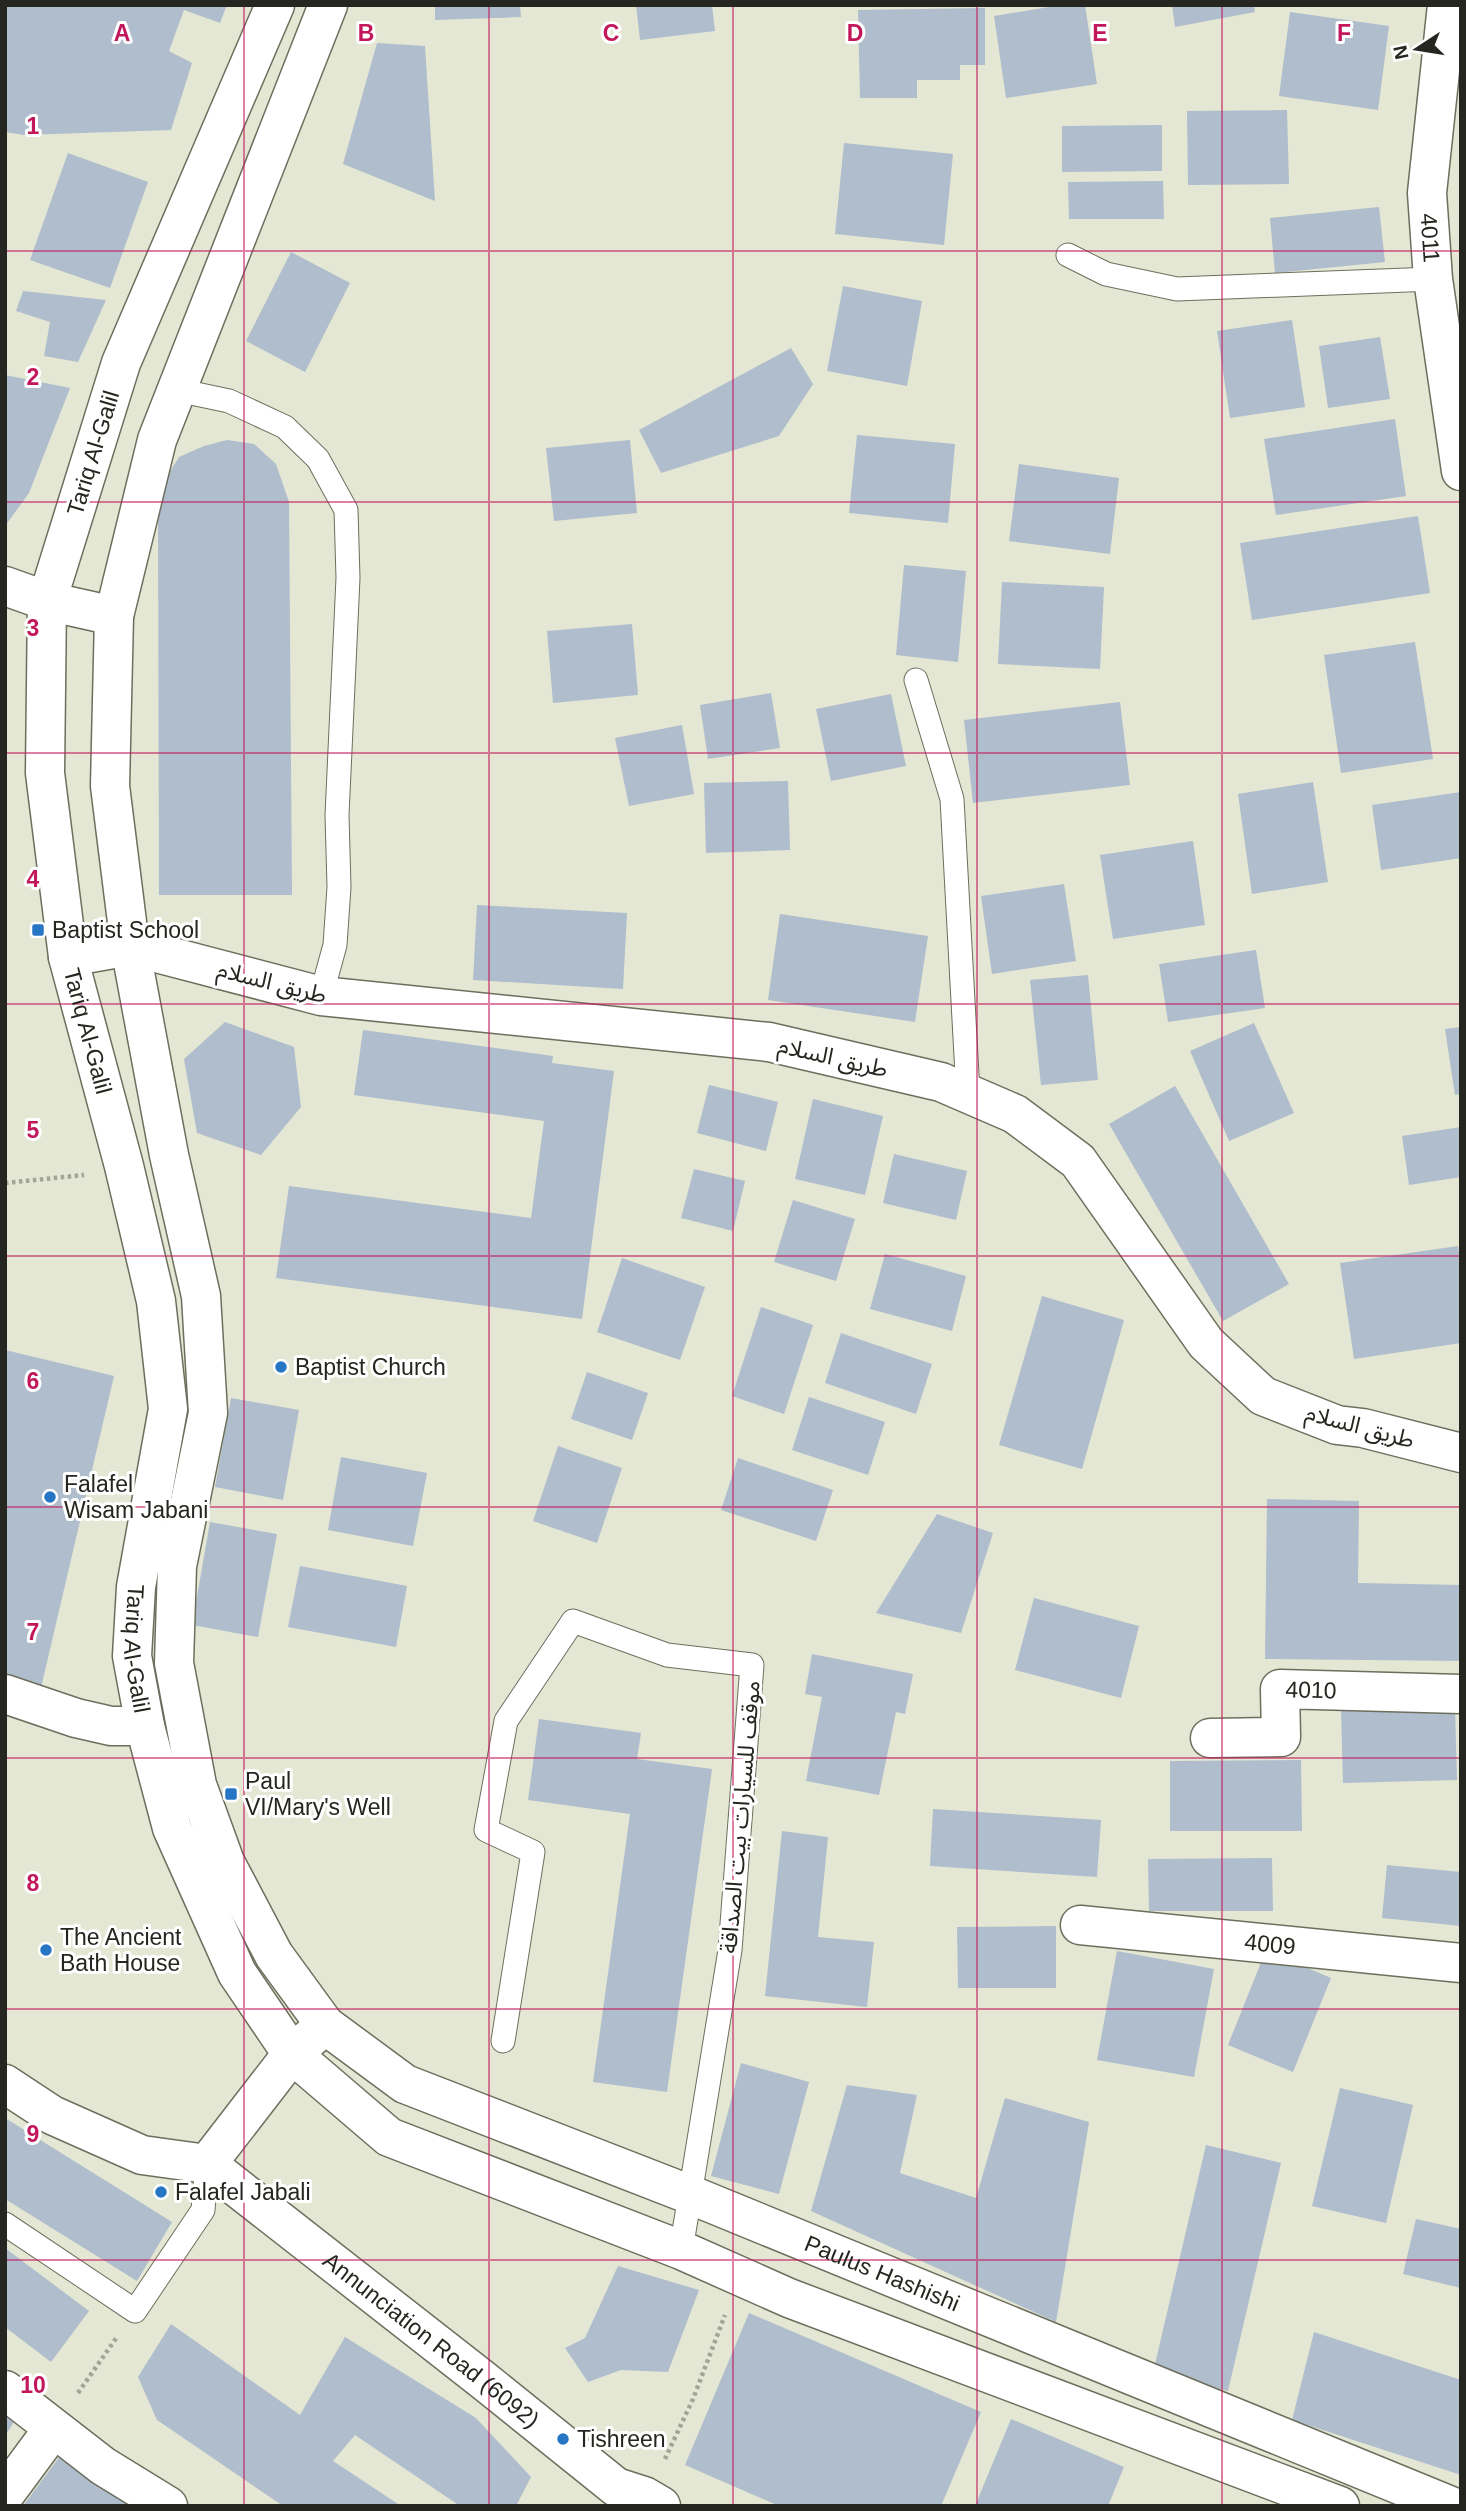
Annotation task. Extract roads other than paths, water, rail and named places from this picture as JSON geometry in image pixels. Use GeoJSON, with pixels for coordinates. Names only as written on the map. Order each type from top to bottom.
{"type":"FeatureCollection","features":[{"type":"Feature","properties":{"kind":"street","name":"Tariq Al-Galil"},"geometry":{"type":"LineString","coordinates":[[275,5],[121,363],[47,601],[45,773],[68,957],[124,1166],[156,1301],[168,1409],[136,1587],[132,1656],[145,1726],[172,1828],[209,1913],[237,1973],[292,2054]]}},
{"type":"Feature","properties":{"kind":"street","name":"Tariq Al-Galil"},"geometry":{"type":"LineString","coordinates":[[325,2025],[274,1955],[225,1862],[197,1785],[174,1663],[177,1566],[208,1413],[201,1296],[169,1155],[130,946],[110,786],[114,616],[157,440],[328,5]]}},
{"type":"Feature","properties":{"kind":"street","name":"4011"},"geometry":{"type":"LineString","coordinates":[[1447,5],[1427,193],[1433,279],[1461,471]]}},
{"type":"Feature","properties":{"kind":"street"},"geometry":{"type":"LineString","coordinates":[[5,586],[47,601],[114,616]]}},
{"type":"Feature","properties":{"kind":"street","name":"طريق السلام"},"geometry":{"type":"LineString","coordinates":[[68,957],[130,946],[321,996],[769,1042],[941,1082],[1015,1114],[1078,1161],[1206,1343],[1263,1396],[1337,1425],[1363,1428],[1461,1453]]}},
{"type":"Feature","properties":{"kind":"street","name":"4010"},"geometry":{"type":"LineString","coordinates":[[1210,1738],[1281,1737],[1280,1689],[1461,1694]]}},
{"type":"Feature","properties":{"kind":"street"},"geometry":{"type":"LineString","coordinates":[[5,1695],[76,1718],[111,1726],[145,1726]]}},
{"type":"Feature","properties":{"kind":"street","name":"4009"},"geometry":{"type":"LineString","coordinates":[[1080,1925],[1461,1963]]}},
{"type":"Feature","properties":{"kind":"street"},"geometry":{"type":"LineString","coordinates":[[5,2084],[52,2115],[142,2155],[207,2164],[292,2054],[325,2025]]}},
{"type":"Feature","properties":{"kind":"street","name":"Paulus Hashishi"},"geometry":{"type":"LineString","coordinates":[[325,2025],[405,2084],[691,2195],[1451,2506]]}},
{"type":"Feature","properties":{"kind":"street"},"geometry":{"type":"LineString","coordinates":[[292,2054],[388,2137],[681,2250],[802,2303],[1340,2506]]}},
{"type":"Feature","properties":{"kind":"street","name":"Annunciation Road (6092)"},"geometry":{"type":"LineString","coordinates":[[207,2164],[483,2380],[630,2500]]}},
{"type":"Feature","properties":{"kind":"street"},"geometry":{"type":"LineString","coordinates":[[5,2390],[103,2466],[168,2506]]}},
{"type":"Feature","properties":{"kind":"street"},"geometry":{"type":"LineString","coordinates":[[5,2494],[53,2429]]}},
{"type":"Feature","properties":{"kind":"lane"},"geometry":{"type":"LineString","coordinates":[[1068,255],[1106,274],[1177,289],[1433,279]]}},
{"type":"Feature","properties":{"kind":"lane"},"geometry":{"type":"LineString","coordinates":[[177,390],[229,401],[285,427],[318,459],[346,510],[348,578],[337,815],[339,887],[335,944],[321,996]]}},
{"type":"Feature","properties":{"kind":"lane"},"geometry":{"type":"LineString","coordinates":[[916,680],[952,799],[968,1093]]}},
{"type":"Feature","properties":{"kind":"lane","name":"موقف للسيارات بيت الصداقة"},"geometry":{"type":"LineString","coordinates":[[503,2041],[533,1852],[486,1830],[506,1721],[573,1621],[667,1655],[752,1665],[730,1950],[681,2250]]}},
{"type":"Feature","properties":{"kind":"lane"},"geometry":{"type":"LineString","coordinates":[[5,2224],[135,2311],[203,2210],[207,2164]]}},
{"type":"Feature","properties":{"kind":"place","name":"Baptist School"},"geometry":{"type":"Point","coordinates":[38,930]}},
{"type":"Feature","properties":{"kind":"place","name":"Baptist Church"},"geometry":{"type":"Point","coordinates":[281,1367]}},
{"type":"Feature","properties":{"kind":"place","name":"Falafel Wisam Jabani"},"geometry":{"type":"Point","coordinates":[50,1497]}},
{"type":"Feature","properties":{"kind":"place","name":"Paul VI/Mary's Well"},"geometry":{"type":"Point","coordinates":[231,1794]}},
{"type":"Feature","properties":{"kind":"place","name":"The Ancient Bath House"},"geometry":{"type":"Point","coordinates":[46,1950]}},
{"type":"Feature","properties":{"kind":"place","name":"Falafel Jabali"},"geometry":{"type":"Point","coordinates":[161,2192]}},
{"type":"Feature","properties":{"kind":"place","name":"Tishreen"},"geometry":{"type":"Point","coordinates":[563,2439]}}]}
